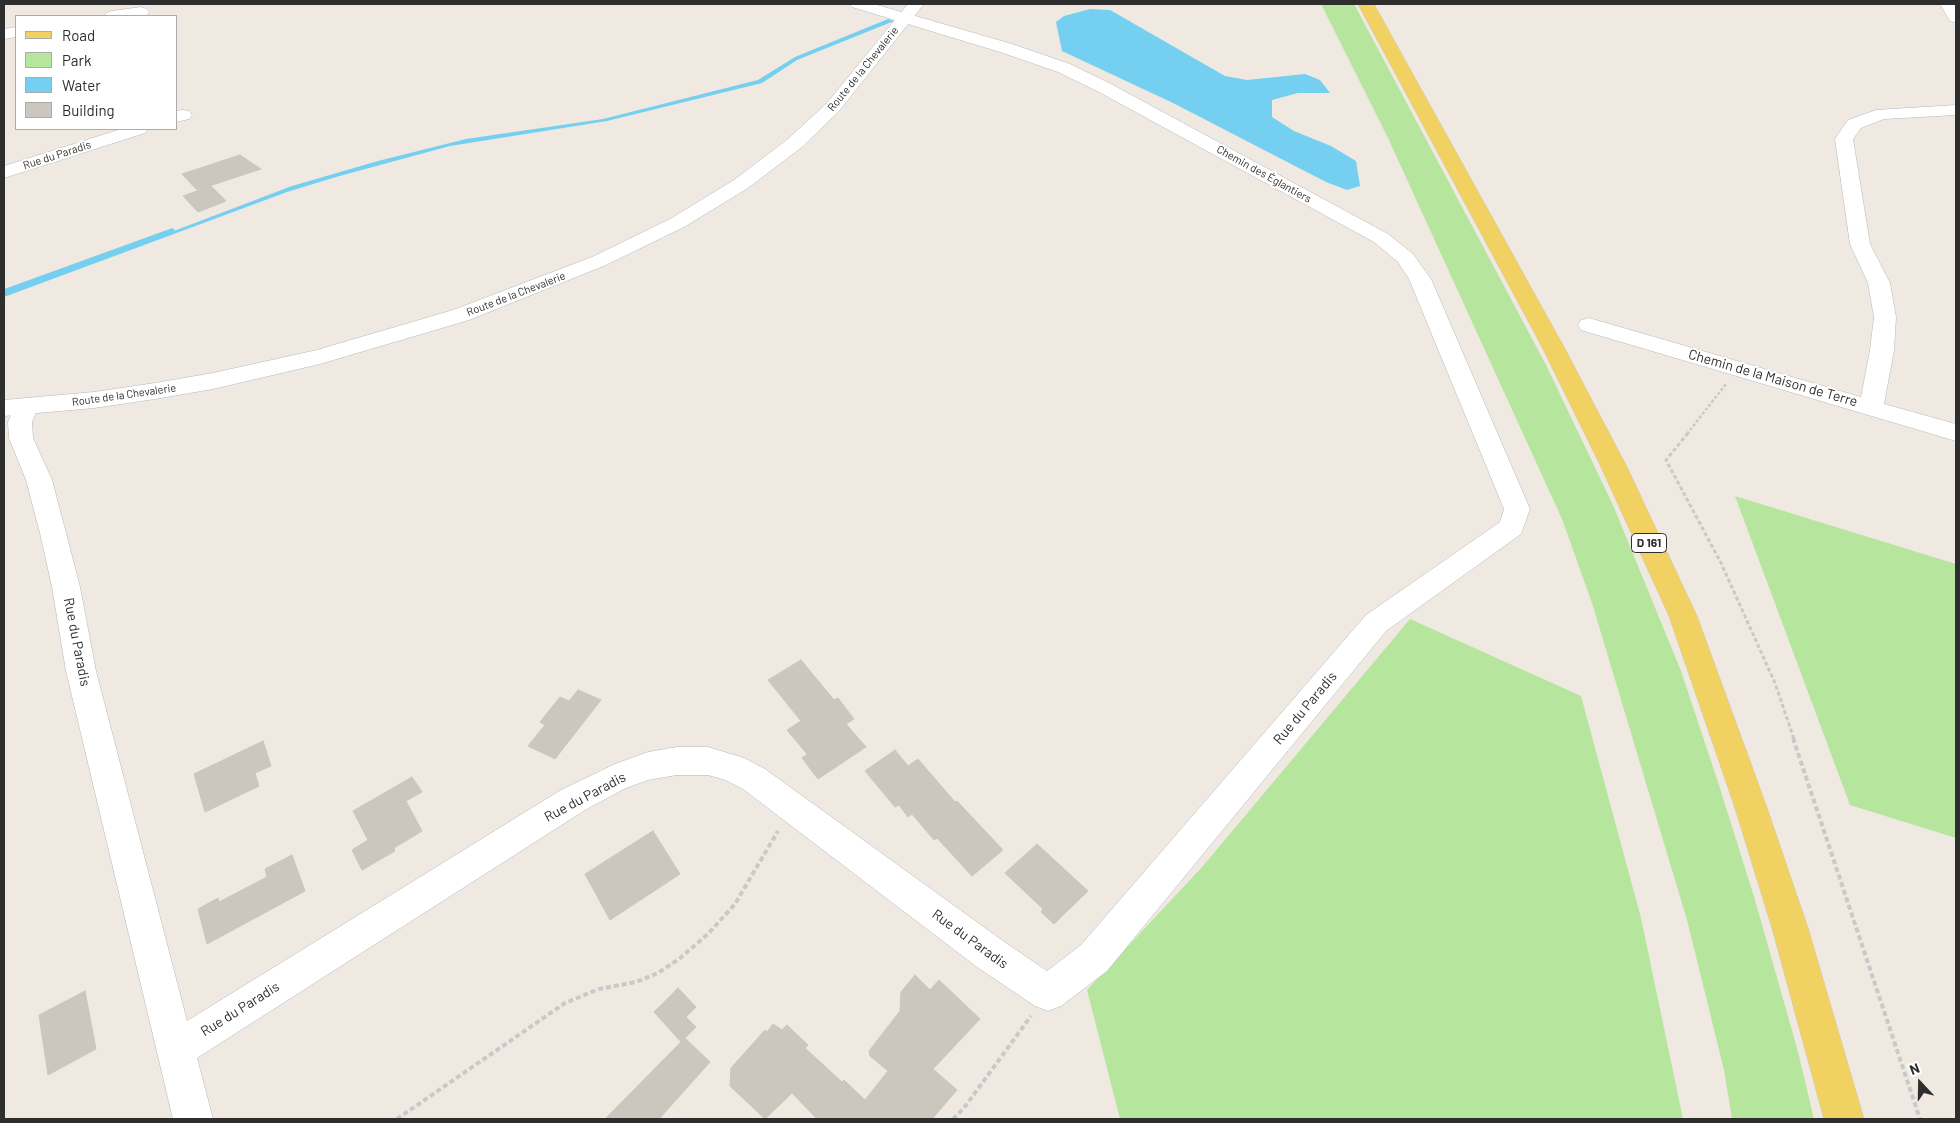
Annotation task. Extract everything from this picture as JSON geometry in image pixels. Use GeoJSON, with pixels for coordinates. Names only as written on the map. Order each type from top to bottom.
{"type":"FeatureCollection","features":[{"type":"Feature","properties":{"kind":"main road","name":"D 161"},"geometry":{"type":"LineString","coordinates":[[1366,4],[1553,347],[1614,467],[1682,616],[1750,805],[1790,928],[1844,1119]]}},
{"type":"Feature","properties":{"kind":"street","name":"Chemin des Églantiers"},"geometry":{"type":"LineString","coordinates":[[858,4],[911,11],[1064,68],[1106,88],[1381,238],[1406,258],[1420,279],[1517,509]]}},
{"type":"Feature","properties":{"kind":"street"},"geometry":{"type":"LineString","coordinates":[[1948,4],[1956,18]]}},
{"type":"Feature","properties":{"kind":"street","name":"Route de la Chevalerie"},"geometry":{"type":"LineString","coordinates":[[15,408],[94,400],[194,384],[320,357],[461,315],[548,283],[600,261],[710,203],[740,184],[795,143],[833,108],[911,11]]}},
{"type":"Feature","properties":{"kind":"street"},"geometry":{"type":"LineString","coordinates":[[119,15],[141,12]]}},
{"type":"Feature","properties":{"kind":"street"},"geometry":{"type":"LineString","coordinates":[[1872,406],[1874,386],[1882,350],[1885,318],[1879,283],[1860,244],[1844,139],[1854,124],[1882,114],[1956,110]]}},
{"type":"Feature","properties":{"kind":"street","name":"Rue du Paradis"},"geometry":{"type":"LineString","coordinates":[[4,172],[136,130]]}},
{"type":"Feature","properties":{"kind":"street","name":"Chemin de la Maison de Terre"},"geometry":{"type":"LineString","coordinates":[[1589,325],[1872,406],[1956,433]]}},
{"type":"Feature","properties":{"kind":"street","name":"Rue du Paradis"},"geometry":{"type":"LineString","coordinates":[[15,408],[20,422],[21,438],[39,480],[53,533],[66,587],[81,671],[176,1049],[573,800],[614,778],[648,766],[677,761],[708,761],[734,768],[754,779],[990,954],[1048,993],[1094,958],[1376,623],[1512,526],[1517,509]]}},
{"type":"Feature","properties":{"kind":"street"},"geometry":{"type":"LineString","coordinates":[[176,1049],[193,1119]]}},
{"type":"Feature","properties":{"kind":"path"},"geometry":{"type":"LineString","coordinates":[[1738,369],[1666,460],[1721,563],[1775,683],[1920,1119]]}},
{"type":"Feature","properties":{"kind":"path"},"geometry":{"type":"LineString","coordinates":[[396,1119],[565,1003],[599,989],[636,982],[658,973],[679,958],[723,920],[745,888],[773,836],[797,810]]}},
{"type":"Feature","properties":{"kind":"path"},"geometry":{"type":"LineString","coordinates":[[953,1119],[964,1108],[1048,993]]}},
{"type":"Feature","properties":{"kind":"green space"},"geometry":{"type":"Polygon","coordinates":[[[1321,4],[1354,4],[1545,363],[1613,505],[1681,671],[1718,782],[1755,900],[1797,1048],[1814,1119],[1732,1119],[1724,1070],[1687,920],[1592,603],[1562,519],[1388,138],[1321,4]]]}},
{"type":"Feature","properties":{"kind":"green space"},"geometry":{"type":"Polygon","coordinates":[[[1735,496],[1956,564],[1956,838],[1850,805],[1735,496]]]}},
{"type":"Feature","properties":{"kind":"green space"},"geometry":{"type":"Polygon","coordinates":[[[1410,619],[1581,696],[1641,918],[1683,1119],[1120,1119],[1087,990],[1203,866],[1410,619]]]}},
{"type":"Feature","properties":{"kind":"water"},"geometry":{"type":"Polygon","coordinates":[[[1090,9],[1110,10],[1225,76],[1247,80],[1305,74],[1320,80],[1330,93],[1298,93],[1272,100],[1272,117],[1294,131],[1331,146],[1356,161],[1360,186],[1347,190],[1326,182],[1173,103],[1062,51],[1056,22],[1064,16],[1090,9]]]}},
{"type":"Feature","properties":{"kind":"water"},"geometry":{"type":"Polygon","coordinates":[[[888,19],[894,21],[797,60],[762,83],[607,121],[450,146],[336,177],[287,192],[4,297],[4,292],[74,269],[292,186],[378,161],[466,139],[603,119],[758,80],[795,57],[888,19]]]}},
{"type":"Feature","properties":{"kind":"building"},"geometry":{"type":"Polygon","coordinates":[[[240,155],[261,169],[197,190],[182,174],[240,155]]]}},
{"type":"Feature","properties":{"kind":"building"},"geometry":{"type":"Polygon","coordinates":[[[211,186],[226,201],[198,212],[183,196],[211,186]]]}},
{"type":"Feature","properties":{"kind":"building"},"geometry":{"type":"Polygon","coordinates":[[[801,660],[834,700],[838,698],[854,719],[846,724],[866,747],[818,779],[802,758],[807,754],[787,730],[801,721],[768,680],[801,660]]]}},
{"type":"Feature","properties":{"kind":"building"},"geometry":{"type":"Polygon","coordinates":[[[578,690],[601,700],[555,759],[528,746],[545,725],[540,722],[560,697],[569,701],[578,690]]]}},
{"type":"Feature","properties":{"kind":"building"},"geometry":{"type":"Polygon","coordinates":[[[263,741],[271,766],[255,773],[259,786],[205,812],[194,774],[263,741]]]}},
{"type":"Feature","properties":{"kind":"building"},"geometry":{"type":"Polygon","coordinates":[[[895,750],[908,766],[918,759],[955,802],[957,801],[1003,850],[972,876],[937,838],[934,840],[912,814],[908,817],[899,805],[895,807],[865,771],[895,750]]]}},
{"type":"Feature","properties":{"kind":"building"},"geometry":{"type":"Polygon","coordinates":[[[412,777],[422,792],[406,801],[422,831],[394,848],[395,851],[362,870],[352,850],[368,840],[353,811],[412,777]]]}},
{"type":"Feature","properties":{"kind":"building"},"geometry":{"type":"Polygon","coordinates":[[[653,831],[680,874],[610,920],[585,874],[653,831]]]}},
{"type":"Feature","properties":{"kind":"building"},"geometry":{"type":"Polygon","coordinates":[[[1037,844],[1088,891],[1054,924],[1041,912],[1043,909],[1005,873],[1037,844]]]}},
{"type":"Feature","properties":{"kind":"building"},"geometry":{"type":"Polygon","coordinates":[[[292,855],[305,891],[207,944],[198,909],[218,898],[219,902],[267,877],[265,869],[292,855]]]}},
{"type":"Feature","properties":{"kind":"building"},"geometry":{"type":"Polygon","coordinates":[[[915,975],[930,990],[939,980],[980,1019],[933,1069],[957,1090],[932,1119],[817,1119],[792,1093],[765,1119],[730,1086],[731,1068],[765,1030],[767,1032],[773,1024],[782,1030],[787,1025],[808,1045],[805,1048],[865,1100],[888,1071],[870,1056],[869,1051],[900,1011],[901,992],[915,975]]]}},
{"type":"Feature","properties":{"kind":"building"},"geometry":{"type":"Polygon","coordinates":[[[678,988],[696,1007],[686,1017],[696,1027],[685,1038],[710,1062],[659,1119],[605,1119],[681,1042],[654,1012],[678,988]]]}},
{"type":"Feature","properties":{"kind":"building"},"geometry":{"type":"Polygon","coordinates":[[[85,991],[96,1049],[48,1075],[39,1015],[85,991]]]}},
{"type":"Feature","properties":{"kind":"waterway"},"geometry":{"type":"LineString","coordinates":[[4,292],[172,231]]}}]}
